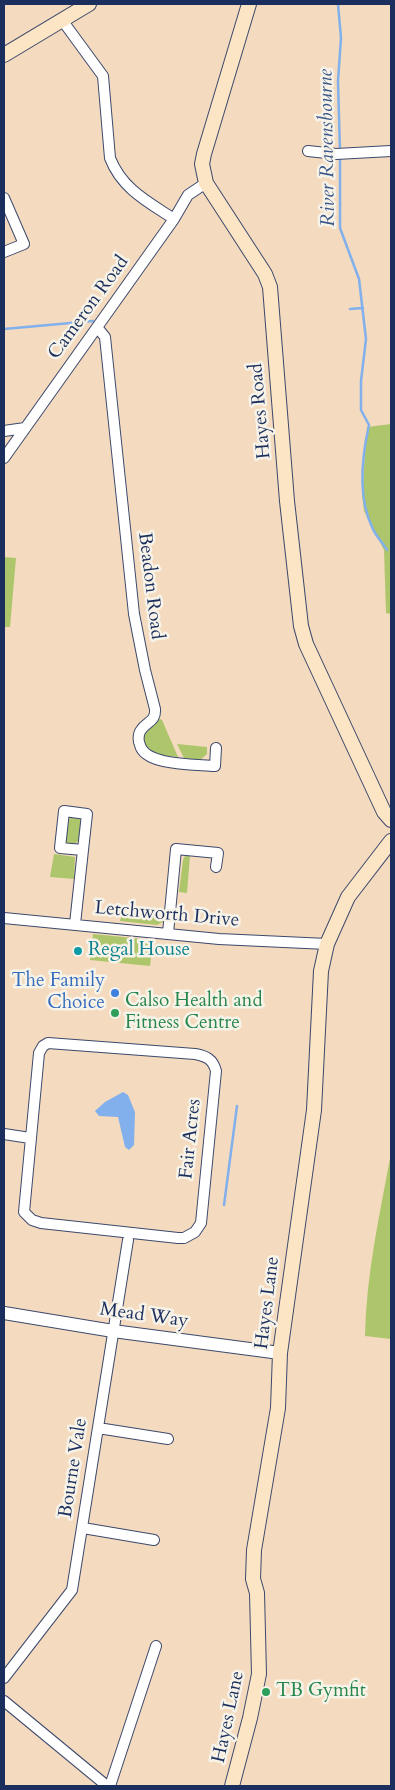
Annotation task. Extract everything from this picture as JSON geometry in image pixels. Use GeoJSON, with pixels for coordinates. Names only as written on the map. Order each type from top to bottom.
{"type":"FeatureCollection","features":[{"type":"Feature","properties":{"kind":"main road"},"geometry":{"type":"LineString","coordinates":[[4,55],[89,4]]}},
{"type":"Feature","properties":{"kind":"main road","name":"Hayes Road"},"geometry":{"type":"LineString","coordinates":[[249,4],[202,164],[206,183],[265,274],[270,287],[288,501],[301,626],[306,644],[384,812],[391,820]]}},
{"type":"Feature","properties":{"kind":"main road","name":"Hayes Lane"},"geometry":{"type":"LineString","coordinates":[[232,1786],[250,1718],[259,1674],[257,1593],[253,1579],[254,1550],[278,1408],[280,1354],[314,1110],[317,1016],[321,971],[327,944],[348,897],[391,841]]}},
{"type":"Feature","properties":{"kind":"street"},"geometry":{"type":"LineString","coordinates":[[62,20],[103,76],[110,158],[114,169],[134,192],[174,219]]}},
{"type":"Feature","properties":{"kind":"street"},"geometry":{"type":"LineString","coordinates":[[308,151],[340,154],[391,151]]}},
{"type":"Feature","properties":{"kind":"street","name":"Cameron Road"},"geometry":{"type":"LineString","coordinates":[[4,458],[174,219],[188,195],[206,183]]}},
{"type":"Feature","properties":{"kind":"street"},"geometry":{"type":"LineString","coordinates":[[4,198],[24,244],[4,252]]}},
{"type":"Feature","properties":{"kind":"street","name":"Beadon Road"},"geometry":{"type":"LineString","coordinates":[[97,327],[105,338],[134,614],[156,715],[141,730],[139,742],[144,755],[152,759],[215,766],[216,748]]}},
{"type":"Feature","properties":{"kind":"street"},"geometry":{"type":"LineString","coordinates":[[4,430],[24,428]]}},
{"type":"Feature","properties":{"kind":"street"},"geometry":{"type":"LineString","coordinates":[[168,933],[176,848],[218,853],[216,867]]}},
{"type":"Feature","properties":{"kind":"street"},"geometry":{"type":"LineString","coordinates":[[75,924],[83,850]]}},
{"type":"Feature","properties":{"kind":"street","name":"Letchworth Drive"},"geometry":{"type":"LineString","coordinates":[[4,918],[219,939],[327,944]]}},
{"type":"Feature","properties":{"kind":"street","name":"Fair Acres"},"geometry":{"type":"LineString","coordinates":[[45,1044],[195,1054],[211,1060],[216,1071],[200,1223],[195,1232],[184,1238],[42,1223],[32,1220],[24,1212],[23,1208],[30,1138],[39,1053],[45,1044]]}},
{"type":"Feature","properties":{"kind":"street"},"geometry":{"type":"LineString","coordinates":[[4,1134],[30,1138]]}},
{"type":"Feature","properties":{"kind":"street","name":"Bourne Vale"},"geometry":{"type":"LineString","coordinates":[[4,1678],[72,1590],[128,1240]]}},
{"type":"Feature","properties":{"kind":"street","name":"Mead Way"},"geometry":{"type":"LineString","coordinates":[[4,1313],[113,1331],[280,1354]]}},
{"type":"Feature","properties":{"kind":"street"},"geometry":{"type":"LineString","coordinates":[[98,1428],[168,1439]]}},
{"type":"Feature","properties":{"kind":"street"},"geometry":{"type":"LineString","coordinates":[[83,1528],[154,1540]]}},
{"type":"Feature","properties":{"kind":"street"},"geometry":{"type":"LineString","coordinates":[[4,1701],[108,1786],[156,1646]]}},
{"type":"Feature","properties":{"kind":"green space"},"geometry":{"type":"Polygon","coordinates":[[[391,424],[391,614],[386,613],[384,550],[364,511],[362,494],[367,427],[391,424]]]}},
{"type":"Feature","properties":{"kind":"green space"},"geometry":{"type":"Polygon","coordinates":[[[4,557],[16,558],[10,627],[4,627],[4,557]]]}},
{"type":"Feature","properties":{"kind":"green space"},"geometry":{"type":"Polygon","coordinates":[[[158,718],[162,720],[178,757],[159,755],[147,750],[143,745],[142,740],[145,733],[158,718]]]}},
{"type":"Feature","properties":{"kind":"green space"},"geometry":{"type":"Polygon","coordinates":[[[177,744],[207,747],[207,754],[200,760],[184,758],[177,744]]]}},
{"type":"Feature","properties":{"kind":"green space"},"geometry":{"type":"Polygon","coordinates":[[[70,816],[78,816],[82,827],[81,835],[77,842],[70,845],[65,841],[70,816]]]}},
{"type":"Feature","properties":{"kind":"green space"},"geometry":{"type":"Polygon","coordinates":[[[54,854],[75,857],[74,879],[50,877],[54,854]]]}},
{"type":"Feature","properties":{"kind":"green space"},"geometry":{"type":"Polygon","coordinates":[[[185,856],[190,856],[187,893],[179,892],[185,856]]]}},
{"type":"Feature","properties":{"kind":"green space"},"geometry":{"type":"Polygon","coordinates":[[[122,913],[165,917],[163,922],[157,925],[120,921],[122,913]]]}},
{"type":"Feature","properties":{"kind":"green space"},"geometry":{"type":"Polygon","coordinates":[[[93,934],[153,940],[150,966],[90,960],[93,934]]]}},
{"type":"Feature","properties":{"kind":"green space"},"geometry":{"type":"Polygon","coordinates":[[[391,1153],[391,1339],[365,1336],[371,1267],[391,1153]]]}},
{"type":"Feature","properties":{"kind":"water"},"geometry":{"type":"Polygon","coordinates":[[[123,1092],[128,1095],[135,1112],[134,1145],[129,1150],[125,1147],[118,1117],[99,1116],[95,1111],[105,1102],[123,1092]]]}},
{"type":"Feature","properties":{"kind":"waterway","name":"River Ravensbourne"},"geometry":{"type":"LineString","coordinates":[[338,4],[341,38],[338,81],[340,152]]}},
{"type":"Feature","properties":{"kind":"waterway","name":"River Ravensbourne"},"geometry":{"type":"LineString","coordinates":[[340,157],[340,228],[359,279],[366,339],[361,381],[361,410],[369,425],[363,463],[363,490],[372,527],[387,550]]}},
{"type":"Feature","properties":{"kind":"waterway"},"geometry":{"type":"LineString","coordinates":[[350,309],[363,308]]}},
{"type":"Feature","properties":{"kind":"waterway"},"geometry":{"type":"LineString","coordinates":[[4,329],[93,321]]}},
{"type":"Feature","properties":{"kind":"waterway"},"geometry":{"type":"LineString","coordinates":[[224,1205],[237,1106]]}},
{"type":"Feature","properties":{"kind":"place","name":"Regal House"},"geometry":{"type":"Point","coordinates":[78,951]}},
{"type":"Feature","properties":{"kind":"place","name":"The Family Choice"},"geometry":{"type":"Point","coordinates":[115,993]}},
{"type":"Feature","properties":{"kind":"place","name":"Calso Health and Fitness Centre"},"geometry":{"type":"Point","coordinates":[115,1013]}},
{"type":"Feature","properties":{"kind":"place","name":"TB Gymfit"},"geometry":{"type":"Point","coordinates":[266,1692]}}]}
